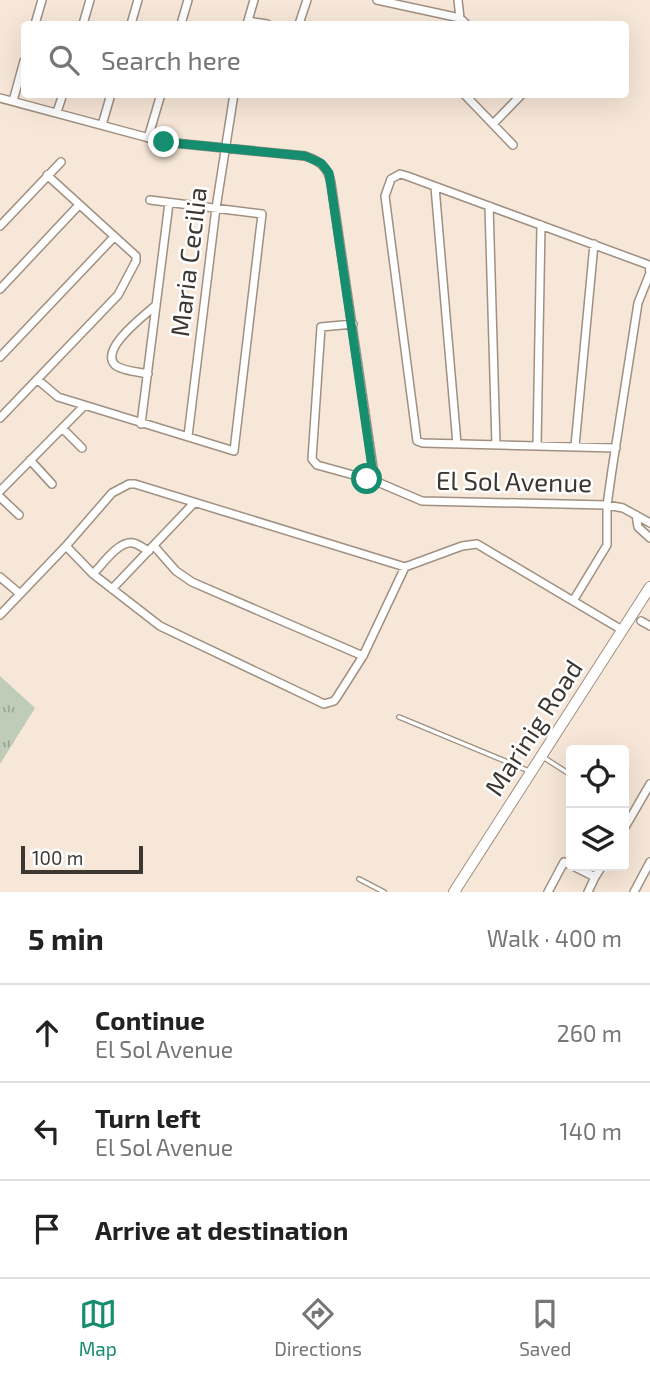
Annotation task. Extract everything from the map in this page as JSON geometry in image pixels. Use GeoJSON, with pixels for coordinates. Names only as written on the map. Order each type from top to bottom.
{"type":"FeatureCollection","features":[{"type":"Feature","properties":{"kind":"street"},"geometry":{"type":"LineString","coordinates":[[36,21],[42,0]]}},
{"type":"Feature","properties":{"kind":"street"},"geometry":{"type":"LineString","coordinates":[[84,21],[90,0]]}},
{"type":"Feature","properties":{"kind":"street"},"geometry":{"type":"LineString","coordinates":[[132,21],[138,0]]}},
{"type":"Feature","properties":{"kind":"street"},"geometry":{"type":"LineString","coordinates":[[182,21],[186,0]]}},
{"type":"Feature","properties":{"kind":"street"},"geometry":{"type":"LineString","coordinates":[[248,21],[254,0]]}},
{"type":"Feature","properties":{"kind":"street"},"geometry":{"type":"LineString","coordinates":[[300,21],[307,0]]}},
{"type":"Feature","properties":{"kind":"street"},"geometry":{"type":"LineString","coordinates":[[377,0],[463,21],[458,0]]}},
{"type":"Feature","properties":{"kind":"street"},"geometry":{"type":"LineString","coordinates":[[13,101],[21,72]]}},
{"type":"Feature","properties":{"kind":"street"},"geometry":{"type":"LineString","coordinates":[[0,98],[148,138],[225,149],[305,156],[325,167],[331,183],[374,481]]}},
{"type":"Feature","properties":{"kind":"street"},"geometry":{"type":"LineString","coordinates":[[57,112],[61,98]]}},
{"type":"Feature","properties":{"kind":"street"},"geometry":{"type":"LineString","coordinates":[[102,125],[110,98]]}},
{"type":"Feature","properties":{"kind":"street"},"geometry":{"type":"LineString","coordinates":[[148,138],[160,98]]}},
{"type":"Feature","properties":{"kind":"street","name":"Maria Cecilia"},"geometry":{"type":"LineString","coordinates":[[188,436],[216,208],[233,98]]}},
{"type":"Feature","properties":{"kind":"street"},"geometry":{"type":"LineString","coordinates":[[468,98],[513,145]]}},
{"type":"Feature","properties":{"kind":"street"},"geometry":{"type":"LineString","coordinates":[[493,124],[518,98]]}},
{"type":"Feature","properties":{"kind":"street"},"geometry":{"type":"LineString","coordinates":[[0,226],[61,162]]}},
{"type":"Feature","properties":{"kind":"street"},"geometry":{"type":"LineString","coordinates":[[573,601],[607,545],[607,505],[616,448],[638,303],[650,273],[649,265],[400,174],[391,179],[385,196],[417,441],[616,448]]}},
{"type":"Feature","properties":{"kind":"street"},"geometry":{"type":"LineString","coordinates":[[0,418],[118,295],[135,265],[136,256],[47,175]]}},
{"type":"Feature","properties":{"kind":"street"},"geometry":{"type":"LineString","coordinates":[[435,187],[457,444]]}},
{"type":"Feature","properties":{"kind":"street"},"geometry":{"type":"LineString","coordinates":[[38,380],[58,397],[234,451],[262,214],[150,200]]}},
{"type":"Feature","properties":{"kind":"street"},"geometry":{"type":"LineString","coordinates":[[141,424],[169,203]]}},
{"type":"Feature","properties":{"kind":"street"},"geometry":{"type":"LineString","coordinates":[[0,289],[78,206]]}},
{"type":"Feature","properties":{"kind":"street"},"geometry":{"type":"LineString","coordinates":[[489,206],[496,445]]}},
{"type":"Feature","properties":{"kind":"street"},"geometry":{"type":"LineString","coordinates":[[537,445],[541,225]]}},
{"type":"Feature","properties":{"kind":"street"},"geometry":{"type":"LineString","coordinates":[[0,356],[114,237]]}},
{"type":"Feature","properties":{"kind":"street"},"geometry":{"type":"LineString","coordinates":[[575,446],[594,244]]}},
{"type":"Feature","properties":{"kind":"street"},"geometry":{"type":"LineString","coordinates":[[148,374],[120,368],[114,364],[111,357],[112,349],[118,341],[156,304]]}},
{"type":"Feature","properties":{"kind":"street","name":"El Sol Avenue"},"geometry":{"type":"LineString","coordinates":[[353,324],[321,327],[312,459],[317,465],[374,481],[422,501],[607,505],[623,508],[650,523]]}},
{"type":"Feature","properties":{"kind":"street"},"geometry":{"type":"LineString","coordinates":[[0,491],[84,406]]}},
{"type":"Feature","properties":{"kind":"street"},"geometry":{"type":"LineString","coordinates":[[62,428],[82,448]]}},
{"type":"Feature","properties":{"kind":"street"},"geometry":{"type":"LineString","coordinates":[[30,460],[52,484]]}},
{"type":"Feature","properties":{"kind":"street"},"geometry":{"type":"LineString","coordinates":[[0,615],[112,493],[129,484],[405,567],[462,546],[477,544],[622,631]]}},
{"type":"Feature","properties":{"kind":"street"},"geometry":{"type":"LineString","coordinates":[[0,496],[19,515]]}},
{"type":"Feature","properties":{"kind":"street"},"geometry":{"type":"LineString","coordinates":[[112,589],[194,503]]}},
{"type":"Feature","properties":{"kind":"street"},"geometry":{"type":"LineString","coordinates":[[636,515],[638,527],[650,538]]}},
{"type":"Feature","properties":{"kind":"street"},"geometry":{"type":"LineString","coordinates":[[93,574],[126,543],[135,544],[151,549],[192,582],[363,656]]}},
{"type":"Feature","properties":{"kind":"street"},"geometry":{"type":"LineString","coordinates":[[66,546],[93,574],[160,626],[320,703],[334,701],[363,656],[405,567]]}},
{"type":"Feature","properties":{"kind":"street"},"geometry":{"type":"LineString","coordinates":[[0,577],[19,593]]}},
{"type":"Feature","properties":{"kind":"street","name":"Marinig Road"},"geometry":{"type":"LineString","coordinates":[[454,892],[650,587]]}},
{"type":"Feature","properties":{"kind":"street"},"geometry":{"type":"LineString","coordinates":[[641,621],[650,626]]}},
{"type":"Feature","properties":{"kind":"street"},"geometry":{"type":"LineString","coordinates":[[629,820],[650,784]]}},
{"type":"Feature","properties":{"kind":"street"},"geometry":{"type":"LineString","coordinates":[[634,892],[650,862]]}},
{"type":"Feature","properties":{"kind":"street"},"geometry":{"type":"LineString","coordinates":[[548,892],[566,863]]}},
{"type":"Feature","properties":{"kind":"street"},"geometry":{"type":"LineString","coordinates":[[584,871],[595,877]]}},
{"type":"Feature","properties":{"kind":"street"},"geometry":{"type":"LineString","coordinates":[[588,892],[599,871]]}},
{"type":"Feature","properties":{"kind":"lane"},"geometry":{"type":"LineString","coordinates":[[399,718],[531,772]]}},
{"type":"Feature","properties":{"kind":"lane"},"geometry":{"type":"LineString","coordinates":[[541,756],[566,772]]}},
{"type":"Feature","properties":{"kind":"lane"},"geometry":{"type":"LineString","coordinates":[[359,879],[384,892]]}},
{"type":"Feature","properties":{"kind":"green space"},"geometry":{"type":"Polygon","coordinates":[[[0,676],[35,708],[0,764],[0,676]]]}},
{"type":"Feature","properties":{"kind":"route"},"geometry":{"type":"LineString","coordinates":[[164,142],[305,156],[321,163],[329,173],[374,481],[367,479]]}}]}
